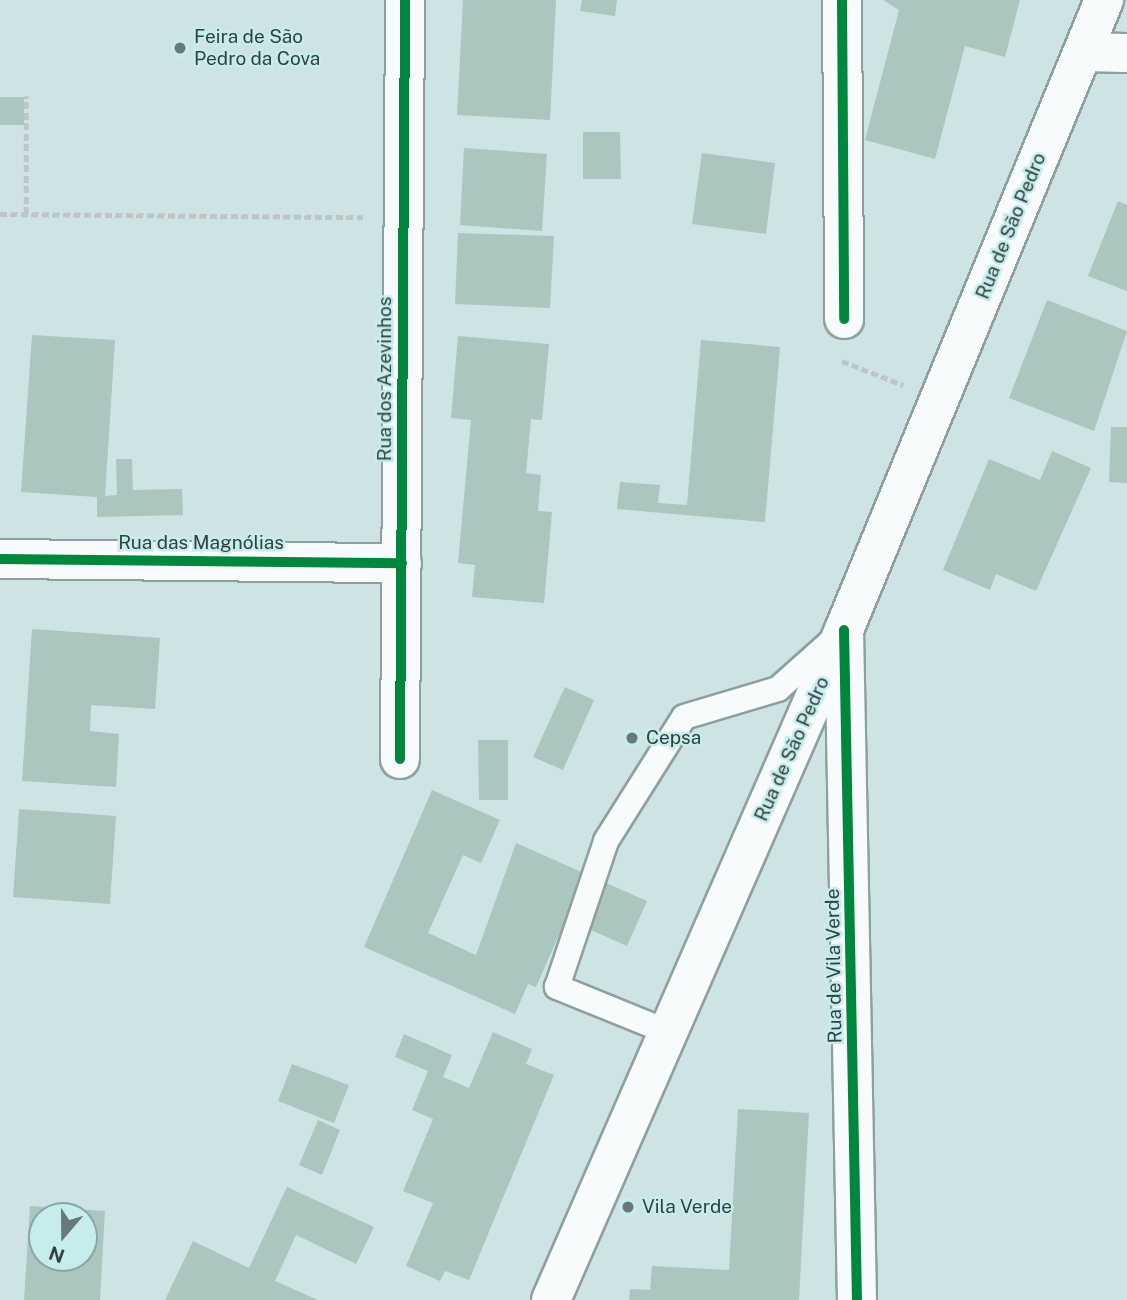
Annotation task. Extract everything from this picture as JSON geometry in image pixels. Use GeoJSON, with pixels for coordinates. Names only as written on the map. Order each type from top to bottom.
{"type":"FeatureCollection","features":[{"type":"Feature","properties":{"kind":"street","name":"Rua dos Azevinhos"},"geometry":{"type":"LineString","coordinates":[[400,759],[405,0]]}},
{"type":"Feature","properties":{"kind":"street"},"geometry":{"type":"LineString","coordinates":[[842,0],[844,319]]}},
{"type":"Feature","properties":{"kind":"street","name":"Rua de São Pedro"},"geometry":{"type":"LineString","coordinates":[[551,1300],[844,630],[1104,0]]}},
{"type":"Feature","properties":{"kind":"street"},"geometry":{"type":"LineString","coordinates":[[1083,52],[1127,52]]}},
{"type":"Feature","properties":{"kind":"street","name":"Rua das Magnólias"},"geometry":{"type":"LineString","coordinates":[[0,559],[402,563]]}},
{"type":"Feature","properties":{"kind":"street","name":"Rua de Vila Verde"},"geometry":{"type":"LineString","coordinates":[[844,630],[857,1300]]}},
{"type":"Feature","properties":{"kind":"lane"},"geometry":{"type":"LineString","coordinates":[[668,1032],[557,987],[606,841],[684,717],[778,689],[844,630]]}},
{"type":"Feature","properties":{"kind":"path"},"geometry":{"type":"LineString","coordinates":[[26,96],[26,214]]}},
{"type":"Feature","properties":{"kind":"path"},"geometry":{"type":"LineString","coordinates":[[0,214],[404,218]]}},
{"type":"Feature","properties":{"kind":"path"},"geometry":{"type":"LineString","coordinates":[[844,319],[831,357],[939,399]]}},
{"type":"Feature","properties":{"kind":"building"},"geometry":{"type":"Polygon","coordinates":[[[463,0],[556,0],[550,120],[457,115],[463,0]]]}},
{"type":"Feature","properties":{"kind":"building"},"geometry":{"type":"Polygon","coordinates":[[[582,0],[617,0],[615,16],[580,11],[582,0]]]}},
{"type":"Feature","properties":{"kind":"building"},"geometry":{"type":"Polygon","coordinates":[[[883,0],[1020,0],[1005,57],[965,46],[935,159],[865,140],[899,10],[883,0]]]}},
{"type":"Feature","properties":{"kind":"building"},"geometry":{"type":"Polygon","coordinates":[[[0,97],[24,97],[24,125],[0,125],[0,97]]]}},
{"type":"Feature","properties":{"kind":"building"},"geometry":{"type":"Polygon","coordinates":[[[583,132],[620,132],[621,179],[583,179],[583,132]]]}},
{"type":"Feature","properties":{"kind":"building"},"geometry":{"type":"Polygon","coordinates":[[[464,148],[547,154],[542,231],[460,225],[464,148]]]}},
{"type":"Feature","properties":{"kind":"building"},"geometry":{"type":"Polygon","coordinates":[[[702,153],[775,163],[766,234],[692,224],[702,153]]]}},
{"type":"Feature","properties":{"kind":"building"},"geometry":{"type":"Polygon","coordinates":[[[1118,201],[1127,205],[1127,291],[1088,276],[1118,201]]]}},
{"type":"Feature","properties":{"kind":"building"},"geometry":{"type":"Polygon","coordinates":[[[458,233],[554,236],[550,308],[455,304],[458,233]]]}},
{"type":"Feature","properties":{"kind":"building"},"geometry":{"type":"Polygon","coordinates":[[[1047,300],[1127,331],[1094,431],[1009,398],[1047,300]]]}},
{"type":"Feature","properties":{"kind":"building"},"geometry":{"type":"Polygon","coordinates":[[[32,335],[115,340],[105,496],[117,495],[116,459],[132,459],[133,490],[182,489],[183,515],[97,517],[97,497],[21,492],[32,335]]]}},
{"type":"Feature","properties":{"kind":"building"},"geometry":{"type":"Polygon","coordinates":[[[458,336],[549,344],[542,420],[531,419],[526,473],[541,475],[538,511],[552,512],[544,603],[472,597],[475,565],[458,563],[471,420],[451,418],[458,336]]]}},
{"type":"Feature","properties":{"kind":"building"},"geometry":{"type":"Polygon","coordinates":[[[701,340],[780,347],[765,522],[617,509],[620,482],[660,485],[658,503],[687,505],[701,340]]]}},
{"type":"Feature","properties":{"kind":"building"},"geometry":{"type":"Polygon","coordinates":[[[1111,427],[1127,427],[1127,483],[1109,482],[1111,427]]]}},
{"type":"Feature","properties":{"kind":"building"},"geometry":{"type":"Polygon","coordinates":[[[1052,451],[1091,468],[1036,591],[996,574],[990,590],[943,570],[989,459],[1040,480],[1052,451]]]}},
{"type":"Feature","properties":{"kind":"building"},"geometry":{"type":"Polygon","coordinates":[[[32,629],[160,638],[155,709],[91,705],[90,731],[119,734],[116,787],[22,781],[32,629]]]}},
{"type":"Feature","properties":{"kind":"building"},"geometry":{"type":"Polygon","coordinates":[[[565,687],[594,700],[563,770],[533,757],[565,687]]]}},
{"type":"Feature","properties":{"kind":"building"},"geometry":{"type":"Polygon","coordinates":[[[478,740],[508,740],[508,800],[479,800],[478,740]]]}},
{"type":"Feature","properties":{"kind":"building"},"geometry":{"type":"Polygon","coordinates":[[[432,790],[500,820],[481,863],[463,855],[428,933],[476,955],[516,843],[647,901],[627,946],[566,919],[536,987],[528,984],[515,1014],[364,947],[432,790]]]}},
{"type":"Feature","properties":{"kind":"building"},"geometry":{"type":"Polygon","coordinates":[[[19,809],[116,816],[110,904],[13,897],[19,809]]]}},
{"type":"Feature","properties":{"kind":"building"},"geometry":{"type":"Polygon","coordinates":[[[493,1032],[532,1049],[526,1064],[554,1075],[469,1280],[445,1271],[440,1281],[406,1266],[433,1203],[403,1191],[433,1119],[412,1110],[428,1071],[395,1057],[404,1034],[452,1055],[443,1077],[469,1088],[493,1032]]]}},
{"type":"Feature","properties":{"kind":"building"},"geometry":{"type":"Polygon","coordinates":[[[292,1064],[349,1085],[334,1123],[278,1101],[292,1064]]]}},
{"type":"Feature","properties":{"kind":"building"},"geometry":{"type":"Polygon","coordinates":[[[738,1109],[809,1113],[799,1300],[629,1300],[630,1289],[650,1290],[652,1266],[729,1270],[738,1109]]]}},
{"type":"Feature","properties":{"kind":"building"},"geometry":{"type":"Polygon","coordinates":[[[318,1120],[340,1130],[322,1175],[299,1165],[318,1120]]]}},
{"type":"Feature","properties":{"kind":"building"},"geometry":{"type":"Polygon","coordinates":[[[287,1187],[374,1227],[356,1264],[296,1235],[275,1281],[318,1300],[165,1300],[193,1241],[249,1268],[287,1187]]]}},
{"type":"Feature","properties":{"kind":"building"},"geometry":{"type":"Polygon","coordinates":[[[98,1211],[105,1211],[100,1300],[24,1300],[28,1237],[28,1272],[98,1272],[98,1211]]]}},
{"type":"Feature","properties":{"kind":"cycle path"},"geometry":{"type":"LineString","coordinates":[[400,759],[405,0]]}},
{"type":"Feature","properties":{"kind":"cycle path"},"geometry":{"type":"LineString","coordinates":[[842,0],[844,319]]}},
{"type":"Feature","properties":{"kind":"cycle path"},"geometry":{"type":"LineString","coordinates":[[0,559],[402,563]]}},
{"type":"Feature","properties":{"kind":"cycle path"},"geometry":{"type":"LineString","coordinates":[[844,630],[857,1300]]}},
{"type":"Feature","properties":{"kind":"place","name":"Feira de São Pedro da Cova"},"geometry":{"type":"Point","coordinates":[180,48]}},
{"type":"Feature","properties":{"kind":"place","name":"Cepsa"},"geometry":{"type":"Point","coordinates":[632,738]}},
{"type":"Feature","properties":{"kind":"place","name":"Vila Verde"},"geometry":{"type":"Point","coordinates":[628,1207]}}]}
